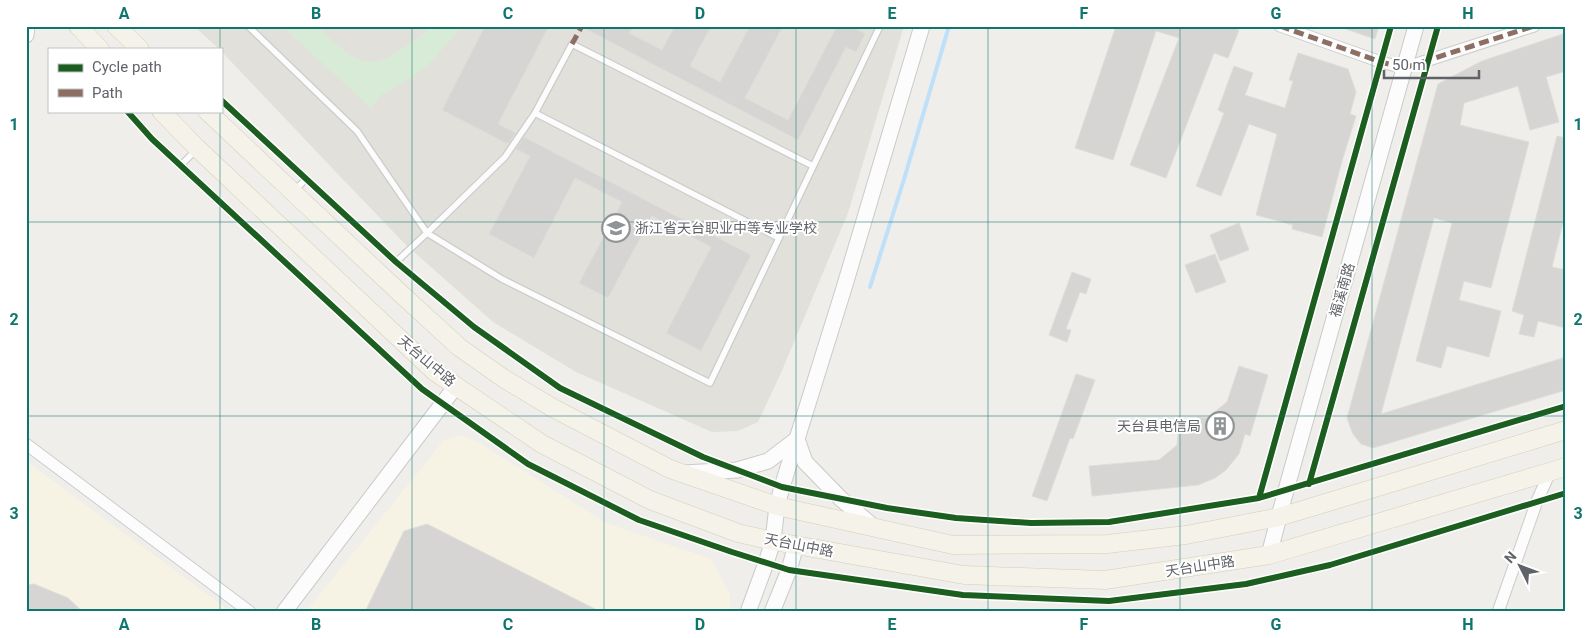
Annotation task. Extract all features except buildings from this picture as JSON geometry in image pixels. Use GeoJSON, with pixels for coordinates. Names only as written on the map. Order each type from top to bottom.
{"type":"FeatureCollection","features":[{"type":"Feature","properties":{"kind":"main road"},"geometry":{"type":"LineString","coordinates":[[78,26],[99,48]]}},
{"type":"Feature","properties":{"kind":"main road"},"geometry":{"type":"LineString","coordinates":[[116,26],[139,48]]}},
{"type":"Feature","properties":{"kind":"main road","name":"天台山中路"},"geometry":{"type":"LineString","coordinates":[[162,112],[197,148],[435,372],[542,444],[650,500],[738,533],[964,575],[1105,580],[1270,555],[1558,470]]}},
{"type":"Feature","properties":{"kind":"main road"},"geometry":{"type":"LineString","coordinates":[[208,112],[398,292],[459,346],[503,378],[554,408],[670,469],[777,506],[953,545],[1107,544],[1186,535],[1279,517],[1566,430]]}},
{"type":"Feature","properties":{"kind":"street"},"geometry":{"type":"LineString","coordinates":[[26,35],[27,26]]}},
{"type":"Feature","properties":{"kind":"street"},"geometry":{"type":"LineString","coordinates":[[748,612],[773,541],[777,506],[922,26]]}},
{"type":"Feature","properties":{"kind":"street"},"geometry":{"type":"LineString","coordinates":[[1280,26],[1381,62],[1404,68],[1534,26]]}},
{"type":"Feature","properties":{"kind":"street","name":"福溪南路"},"geometry":{"type":"LineString","coordinates":[[1270,555],[1416,26]]}},
{"type":"Feature","properties":{"kind":"street"},"geometry":{"type":"LineString","coordinates":[[284,612],[456,386]]}},
{"type":"Feature","properties":{"kind":"street"},"geometry":{"type":"LineString","coordinates":[[683,473],[737,470],[768,460],[797,439]]}},
{"type":"Feature","properties":{"kind":"street"},"geometry":{"type":"LineString","coordinates":[[797,439],[806,462],[841,499],[875,528]]}},
{"type":"Feature","properties":{"kind":"street"},"geometry":{"type":"LineString","coordinates":[[26,444],[250,612]]}},
{"type":"Feature","properties":{"kind":"street"},"geometry":{"type":"LineString","coordinates":[[1498,612],[1537,502],[1558,470]]}},
{"type":"Feature","properties":{"kind":"street"},"geometry":{"type":"LineString","coordinates":[[772,612],[789,570],[796,545]]}},
{"type":"Feature","properties":{"kind":"lane"},"geometry":{"type":"LineString","coordinates":[[248,26],[357,131],[427,233],[502,279],[710,383],[880,26]]}},
{"type":"Feature","properties":{"kind":"lane"},"geometry":{"type":"LineString","coordinates":[[396,262],[505,157],[535,114],[572,44],[813,166]]}},
{"type":"Feature","properties":{"kind":"lane"},"geometry":{"type":"LineString","coordinates":[[535,114],[779,238]]}},
{"type":"Feature","properties":{"kind":"lane"},"geometry":{"type":"LineString","coordinates":[[180,165],[197,148]]}},
{"type":"Feature","properties":{"kind":"lane"},"geometry":{"type":"LineString","coordinates":[[293,191],[306,179]]}},
{"type":"Feature","properties":{"kind":"shaded area","name":"浙江省天台职业中等专业学校"},"geometry":{"type":"Polygon","coordinates":[[[194,26],[904,26],[848,213],[781,373],[758,422],[738,431],[712,432],[576,372],[493,322],[405,244],[222,52],[222,48],[218,48],[194,26]]]}},
{"type":"Feature","properties":{"kind":"shaded area"},"geometry":{"type":"Polygon","coordinates":[[[460,435],[478,442],[606,523],[711,559],[730,594],[730,612],[306,612],[444,440],[460,435]]]}},
{"type":"Feature","properties":{"kind":"shaded area"},"geometry":{"type":"Polygon","coordinates":[[[26,461],[223,606],[228,612],[26,612],[26,461]]]}},
{"type":"Feature","properties":{"kind":"green space"},"geometry":{"type":"Polygon","coordinates":[[[282,26],[317,26],[337,45],[354,57],[371,62],[385,59],[417,40],[430,26],[459,26],[457,32],[428,65],[408,80],[381,95],[371,108],[282,26]]]}},
{"type":"Feature","properties":{"kind":"waterway"},"geometry":{"type":"LineString","coordinates":[[870,287],[949,26]]}},
{"type":"Feature","properties":{"kind":"marked path"},"geometry":{"type":"LineString","coordinates":[[572,44],[582,26]]}},
{"type":"Feature","properties":{"kind":"marked path"},"geometry":{"type":"LineString","coordinates":[[1280,26],[1381,62],[1404,68],[1534,26]]}},
{"type":"Feature","properties":{"kind":"cycle path"},"geometry":{"type":"LineString","coordinates":[[1259,498],[1391,26]]}},
{"type":"Feature","properties":{"kind":"cycle path"},"geometry":{"type":"LineString","coordinates":[[1309,484],[1438,26]]}},
{"type":"Feature","properties":{"kind":"cycle path"},"geometry":{"type":"LineString","coordinates":[[222,101],[396,262],[474,327],[560,388],[703,457],[782,487],[887,508],[956,518],[1031,523],[1109,522],[1259,498],[1566,406]]}},
{"type":"Feature","properties":{"kind":"cycle path"},"geometry":{"type":"LineString","coordinates":[[128,112],[152,139],[422,389],[528,464],[639,520],[789,570],[963,595],[1109,601],[1246,584],[1330,565],[1566,493]]}},
{"type":"Feature","properties":{"kind":"place","name":"浙江省天台职业中等专业学校"},"geometry":{"type":"Point","coordinates":[616,228]}},
{"type":"Feature","properties":{"kind":"place","name":"天台县电信局"},"geometry":{"type":"Point","coordinates":[1220,426]}}]}
